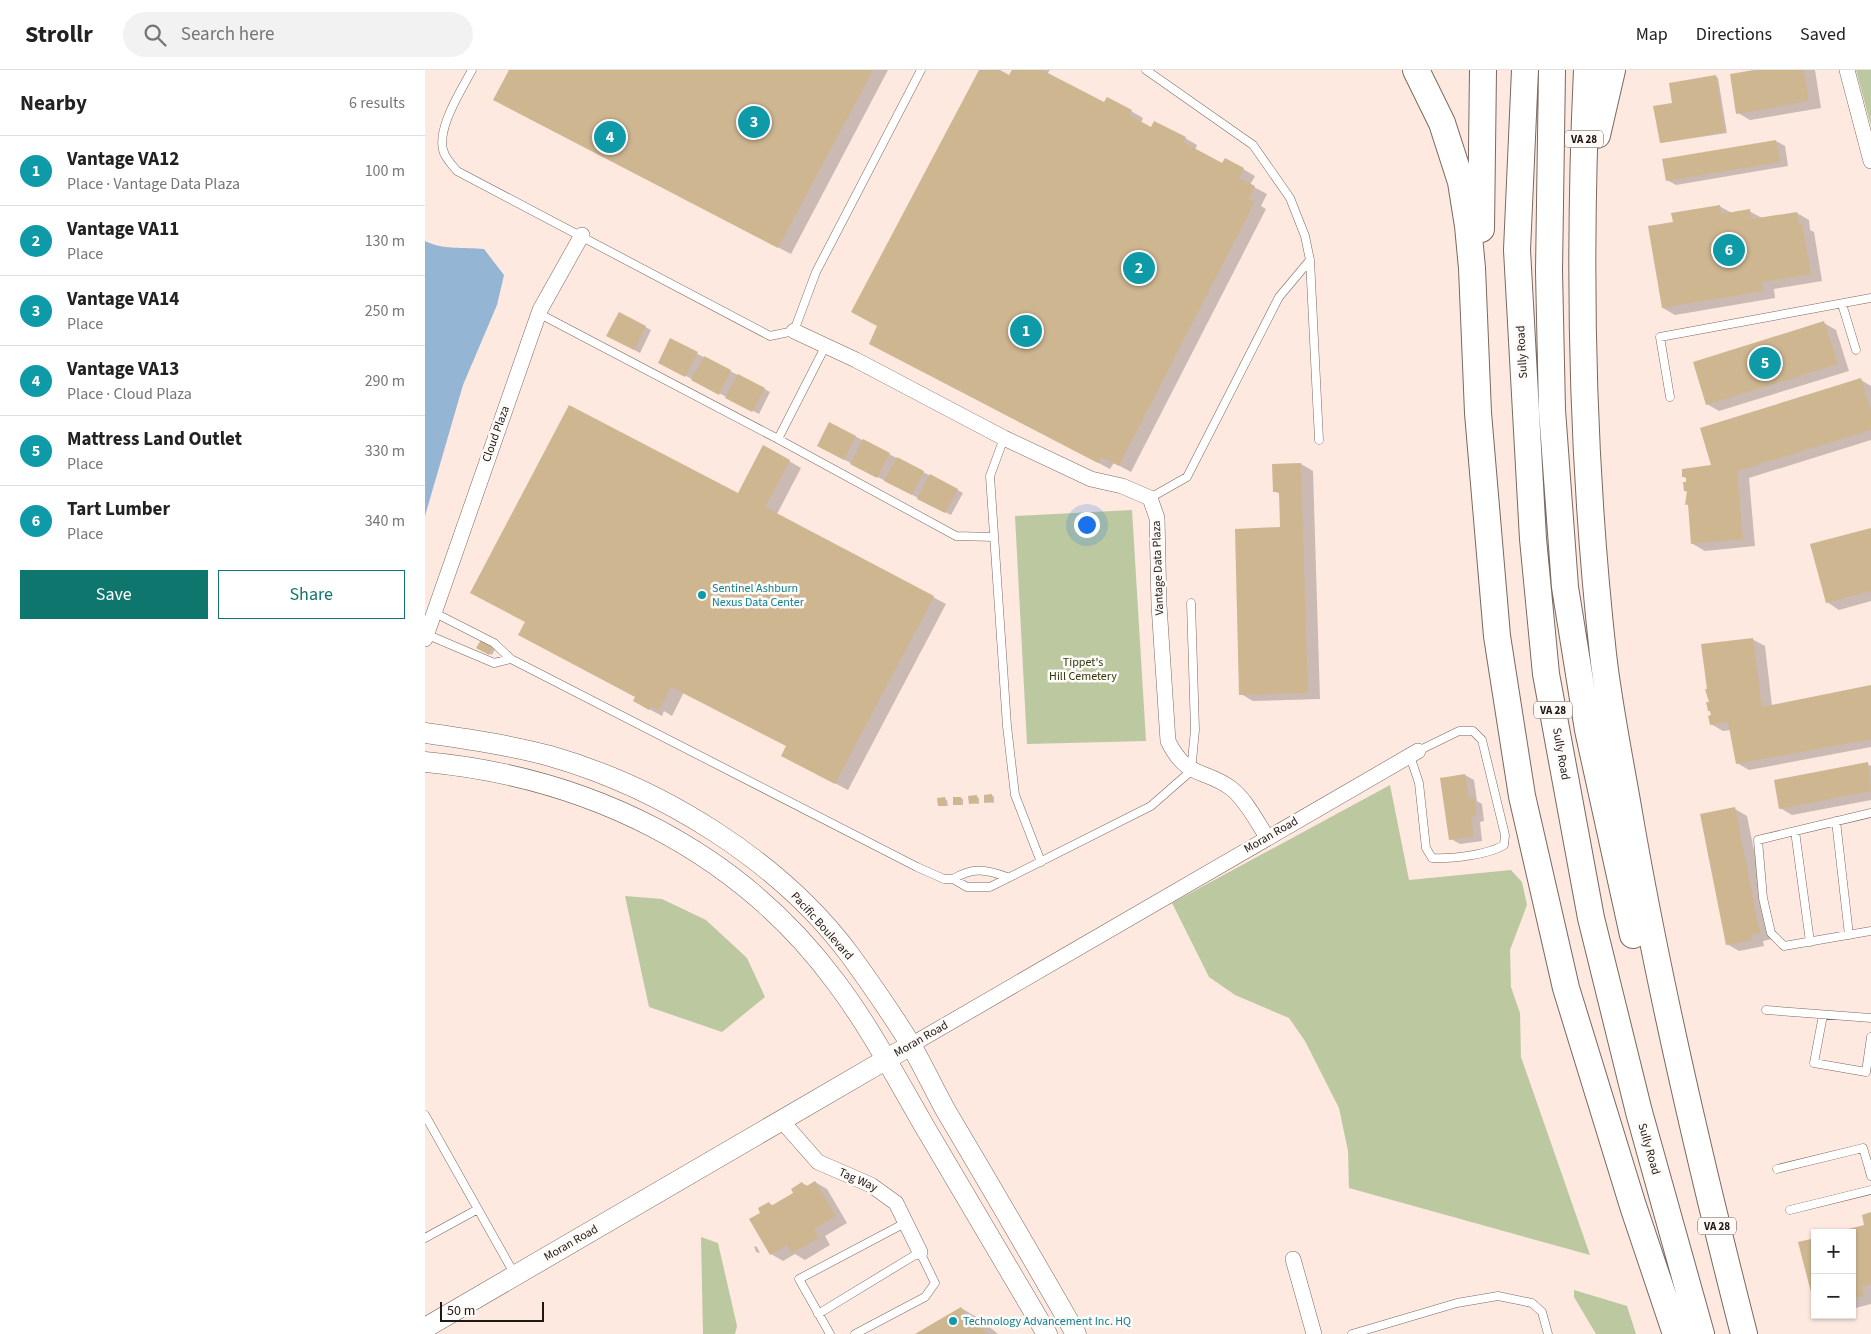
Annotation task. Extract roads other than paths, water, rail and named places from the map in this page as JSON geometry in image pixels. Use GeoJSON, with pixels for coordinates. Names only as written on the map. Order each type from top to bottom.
{"type":"FeatureCollection","features":[{"type":"Feature","properties":{"kind":"highway"},"geometry":{"type":"LineString","coordinates":[[1416,70],[1442,123],[1461,182],[1472,268],[1478,413],[1497,636],[1522,796],[1566,988],[1633,1206],[1676,1334]]}},
{"type":"Feature","properties":{"kind":"highway"},"geometry":{"type":"LineString","coordinates":[[1478,413],[1483,70]]}},
{"type":"Feature","properties":{"kind":"highway","name":"Sully Road"},"geometry":{"type":"LineString","coordinates":[[1525,70],[1517,250],[1533,538],[1546,674],[1591,918],[1639,1112],[1701,1334]]}},
{"type":"Feature","properties":{"kind":"highway"},"geometry":{"type":"LineString","coordinates":[[1552,70],[1549,271],[1552,410],[1565,587],[1588,730],[1637,953],[1666,1006]]}},
{"type":"Feature","properties":{"kind":"highway","name":"VA 28"},"geometry":{"type":"LineString","coordinates":[[1587,70],[1583,209],[1588,464],[1604,656],[1649,931],[1745,1334]]}},
{"type":"Feature","properties":{"kind":"highway"},"geometry":{"type":"LineString","coordinates":[[1583,209],[1605,96],[1613,70]]}},
{"type":"Feature","properties":{"kind":"main road","name":"Pacific Boulevard"},"geometry":{"type":"LineString","coordinates":[[425,733],[518,749],[558,759],[643,791],[702,824],[757,863],[783,885],[815,916],[849,954],[911,1045],[941,1102],[1076,1334]]}},
{"type":"Feature","properties":{"kind":"main road","name":"Pacific Boulevard"},"geometry":{"type":"LineString","coordinates":[[425,762],[509,775],[576,793],[614,807],[651,824],[681,842],[753,894],[785,924],[834,979],[857,1011],[1047,1334]]}},
{"type":"Feature","properties":{"kind":"main road","name":"Moran Road"},"geometry":{"type":"LineString","coordinates":[[425,1328],[911,1045]]}},
{"type":"Feature","properties":{"kind":"street"},"geometry":{"type":"LineString","coordinates":[[1847,70],[1871,161]]}},
{"type":"Feature","properties":{"kind":"street","name":"Cloud Plaza"},"geometry":{"type":"LineString","coordinates":[[426,637],[538,313],[582,235]]}},
{"type":"Feature","properties":{"kind":"street"},"geometry":{"type":"LineString","coordinates":[[794,331],[856,360],[1004,438],[1091,479],[1122,486],[1150,498]]}},
{"type":"Feature","properties":{"kind":"street","name":"Vantage Data Plaza"},"geometry":{"type":"LineString","coordinates":[[1150,498],[1157,518],[1159,605],[1168,741],[1173,752],[1191,771],[1232,789],[1267,837]]}},
{"type":"Feature","properties":{"kind":"street","name":"Moran Road"},"geometry":{"type":"LineString","coordinates":[[911,1045],[1267,837],[1414,754]]}},
{"type":"Feature","properties":{"kind":"street","name":"Tag Way"},"geometry":{"type":"LineString","coordinates":[[781,1120],[818,1162],[883,1192],[896,1203],[920,1252]]}},
{"type":"Feature","properties":{"kind":"street"},"geometry":{"type":"LineString","coordinates":[[1293,1259],[1313,1334]]}},
{"type":"Feature","properties":{"kind":"lane"},"geometry":{"type":"LineString","coordinates":[[472,70],[443,133],[444,154],[457,171],[582,235],[770,336],[794,331],[816,272],[921,70]]}},
{"type":"Feature","properties":{"kind":"lane"},"geometry":{"type":"LineString","coordinates":[[1146,70],[1253,145],[1290,198],[1305,236],[1310,260],[1319,440]]}},
{"type":"Feature","properties":{"kind":"lane"},"geometry":{"type":"LineString","coordinates":[[1150,498],[1187,476],[1279,296],[1310,260]]}},
{"type":"Feature","properties":{"kind":"lane"},"geometry":{"type":"LineString","coordinates":[[1670,397],[1659,337],[1871,298]]}},
{"type":"Feature","properties":{"kind":"lane"},"geometry":{"type":"LineString","coordinates":[[1841,304],[1856,350]]}},
{"type":"Feature","properties":{"kind":"lane"},"geometry":{"type":"LineString","coordinates":[[538,313],[778,439],[956,536],[994,537]]}},
{"type":"Feature","properties":{"kind":"lane"},"geometry":{"type":"LineString","coordinates":[[778,439],[825,347]]}},
{"type":"Feature","properties":{"kind":"lane"},"geometry":{"type":"LineString","coordinates":[[1004,438],[990,476],[1007,726],[1015,795],[1041,862]]}},
{"type":"Feature","properties":{"kind":"lane"},"geometry":{"type":"LineString","coordinates":[[953,879],[967,888],[990,887],[1151,806],[1191,771],[1195,730],[1191,603]]}},
{"type":"Feature","properties":{"kind":"lane"},"geometry":{"type":"LineString","coordinates":[[435,613],[495,643],[511,659],[917,867],[944,879],[953,879],[967,871],[976,870],[990,871],[1007,877]]}},
{"type":"Feature","properties":{"kind":"lane"},"geometry":{"type":"LineString","coordinates":[[426,637],[495,663],[511,659]]}},
{"type":"Feature","properties":{"kind":"lane"},"geometry":{"type":"LineString","coordinates":[[1459,731],[1473,731],[1482,740],[1505,835],[1504,845],[1496,850],[1431,858],[1426,848],[1414,754],[1459,731]]}},
{"type":"Feature","properties":{"kind":"lane"},"geometry":{"type":"LineString","coordinates":[[1871,813],[1758,840],[1763,898],[1771,933],[1784,946],[1871,931]]}},
{"type":"Feature","properties":{"kind":"lane"},"geometry":{"type":"LineString","coordinates":[[1836,821],[1849,935]]}},
{"type":"Feature","properties":{"kind":"lane"},"geometry":{"type":"LineString","coordinates":[[1795,830],[1811,942]]}},
{"type":"Feature","properties":{"kind":"lane"},"geometry":{"type":"LineString","coordinates":[[1765,1010],[1871,1018]]}},
{"type":"Feature","properties":{"kind":"lane"},"geometry":{"type":"LineString","coordinates":[[1823,1015],[1814,1063],[1869,1073],[1871,1037]]}},
{"type":"Feature","properties":{"kind":"lane"},"geometry":{"type":"LineString","coordinates":[[425,1115],[515,1275]]}},
{"type":"Feature","properties":{"kind":"lane"},"geometry":{"type":"LineString","coordinates":[[1777,1170],[1863,1148],[1871,1176]]}},
{"type":"Feature","properties":{"kind":"lane"},"geometry":{"type":"LineString","coordinates":[[1790,1210],[1871,1190]]}},
{"type":"Feature","properties":{"kind":"lane"},"geometry":{"type":"LineString","coordinates":[[425,1238],[478,1209]]}},
{"type":"Feature","properties":{"kind":"lane"},"geometry":{"type":"LineString","coordinates":[[830,1334],[799,1279],[905,1223]]}},
{"type":"Feature","properties":{"kind":"lane"},"geometry":{"type":"LineString","coordinates":[[818,1314],[920,1252],[935,1283],[925,1297],[855,1334]]}},
{"type":"Feature","properties":{"kind":"lane"},"geometry":{"type":"LineString","coordinates":[[1352,1334],[1457,1303],[1485,1296],[1498,1296],[1532,1304],[1542,1312],[1548,1334]]}},
{"type":"Feature","properties":{"kind":"water"},"geometry":{"type":"Polygon","coordinates":[[[425,241],[446,247],[484,249],[504,275],[497,305],[463,385],[425,516],[425,241]]]}},
{"type":"Feature","properties":{"kind":"place","name":"Vantage VA14"},"geometry":{"type":"Point","coordinates":[754,122]}},
{"type":"Feature","properties":{"kind":"place","name":"Vantage VA13"},"geometry":{"type":"Point","coordinates":[610,137]}},
{"type":"Feature","properties":{"kind":"place","name":"Tart Lumber"},"geometry":{"type":"Point","coordinates":[1729,250]}},
{"type":"Feature","properties":{"kind":"place","name":"Vantage VA11"},"geometry":{"type":"Point","coordinates":[1139,268]}},
{"type":"Feature","properties":{"kind":"place","name":"Vantage VA12"},"geometry":{"type":"Point","coordinates":[1026,331]}},
{"type":"Feature","properties":{"kind":"place","name":"Mattress Land Outlet"},"geometry":{"type":"Point","coordinates":[1765,363]}},
{"type":"Feature","properties":{"kind":"place","name":"Sentinel Ashburn Nexus Data Center"},"geometry":{"type":"Point","coordinates":[702,595]}},
{"type":"Feature","properties":{"kind":"place","name":"Technology Advancement Inc. HQ"},"geometry":{"type":"Point","coordinates":[953,1321]}},
{"type":"Feature","properties":{"kind":"park label","name":"Tippet's Hill Cemetery"},"geometry":{"type":"Point","coordinates":[1083,669]}}]}
